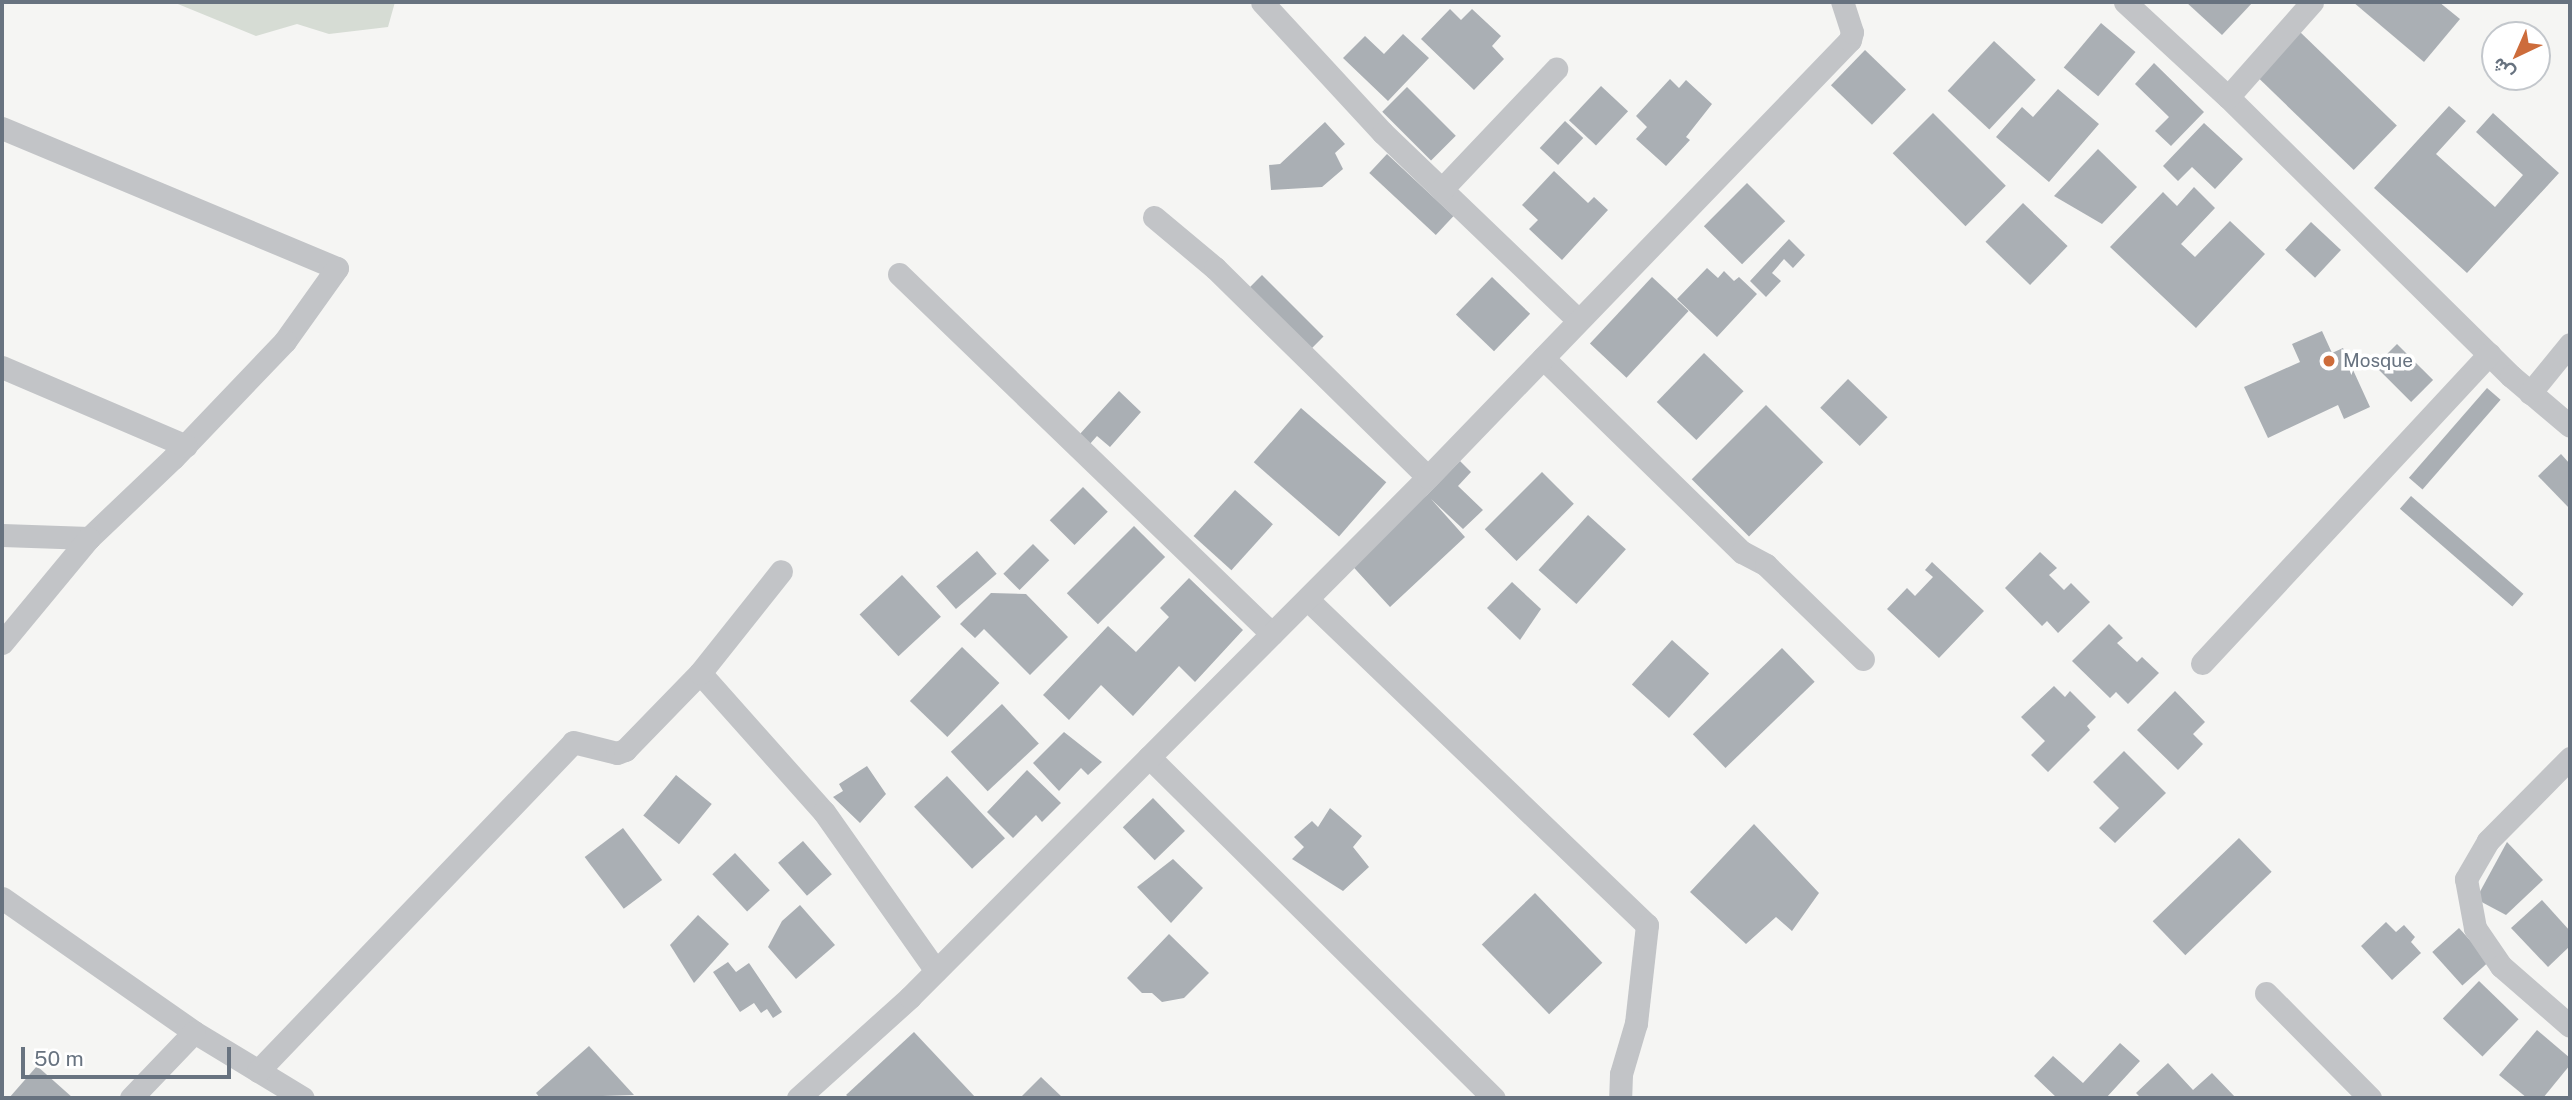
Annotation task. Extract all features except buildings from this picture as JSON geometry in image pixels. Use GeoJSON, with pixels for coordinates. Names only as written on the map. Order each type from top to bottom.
{"type":"FeatureCollection","features":[{"type":"Feature","properties":{"kind":"street"},"geometry":{"type":"LineString","coordinates":[[1262,2],[1335,84],[1578,320]]}},
{"type":"Feature","properties":{"kind":"street"},"geometry":{"type":"LineString","coordinates":[[798,1098],[936,971],[1307,599],[1850,40],[1852,32],[1842,2]]}},
{"type":"Feature","properties":{"kind":"street"},"geometry":{"type":"LineString","coordinates":[[2125,2],[2228,97],[2488,354],[2570,426]]}},
{"type":"Feature","properties":{"kind":"street"},"geometry":{"type":"LineString","coordinates":[[2228,97],[2312,2]]}},
{"type":"Feature","properties":{"kind":"street"},"geometry":{"type":"LineString","coordinates":[[1442,189],[1556,69]]}},
{"type":"Feature","properties":{"kind":"street"},"geometry":{"type":"LineString","coordinates":[[2,128],[337,268],[285,341],[186,446],[89,538],[2,643]]}},
{"type":"Feature","properties":{"kind":"street"},"geometry":{"type":"LineString","coordinates":[[1154,217],[1215,268],[1428,477]]}},
{"type":"Feature","properties":{"kind":"street"},"geometry":{"type":"LineString","coordinates":[[899,274],[1272,634]]}},
{"type":"Feature","properties":{"kind":"street"},"geometry":{"type":"LineString","coordinates":[[2530,393],[2570,344]]}},
{"type":"Feature","properties":{"kind":"street"},"geometry":{"type":"LineString","coordinates":[[2202,663],[2488,354]]}},
{"type":"Feature","properties":{"kind":"street"},"geometry":{"type":"LineString","coordinates":[[1543,358],[1742,552],[1766,565],[1863,659]]}},
{"type":"Feature","properties":{"kind":"street"},"geometry":{"type":"LineString","coordinates":[[2,368],[186,446]]}},
{"type":"Feature","properties":{"kind":"street"},"geometry":{"type":"LineString","coordinates":[[2,535],[89,538]]}},
{"type":"Feature","properties":{"kind":"street"},"geometry":{"type":"LineString","coordinates":[[258,1071],[573,742],[622,752],[700,673],[782,571]]}},
{"type":"Feature","properties":{"kind":"street"},"geometry":{"type":"LineString","coordinates":[[1307,599],[1647,925],[1636,1023],[1621,1074],[1620,1098]]}},
{"type":"Feature","properties":{"kind":"street"},"geometry":{"type":"LineString","coordinates":[[700,673],[824,812],[936,971]]}},
{"type":"Feature","properties":{"kind":"street"},"geometry":{"type":"LineString","coordinates":[[1149,757],[1494,1098]]}},
{"type":"Feature","properties":{"kind":"street"},"geometry":{"type":"LineString","coordinates":[[2570,758],[2488,841],[2466,878],[2475,928],[2501,966],[2570,1026]]}},
{"type":"Feature","properties":{"kind":"street"},"geometry":{"type":"LineString","coordinates":[[2,898],[194,1032],[303,1098]]}},
{"type":"Feature","properties":{"kind":"street"},"geometry":{"type":"LineString","coordinates":[[2266,993],[2370,1098]]}},
{"type":"Feature","properties":{"kind":"street"},"geometry":{"type":"LineString","coordinates":[[131,1098],[194,1032]]}},
{"type":"Feature","properties":{"kind":"shaded area"},"geometry":{"type":"Polygon","coordinates":[[[173,2],[395,2],[388,27],[329,34],[297,24],[256,36],[173,2]]]}},
{"type":"Feature","properties":{"kind":"place","name":"Mosque"},"geometry":{"type":"Point","coordinates":[2329,361]}}]}
